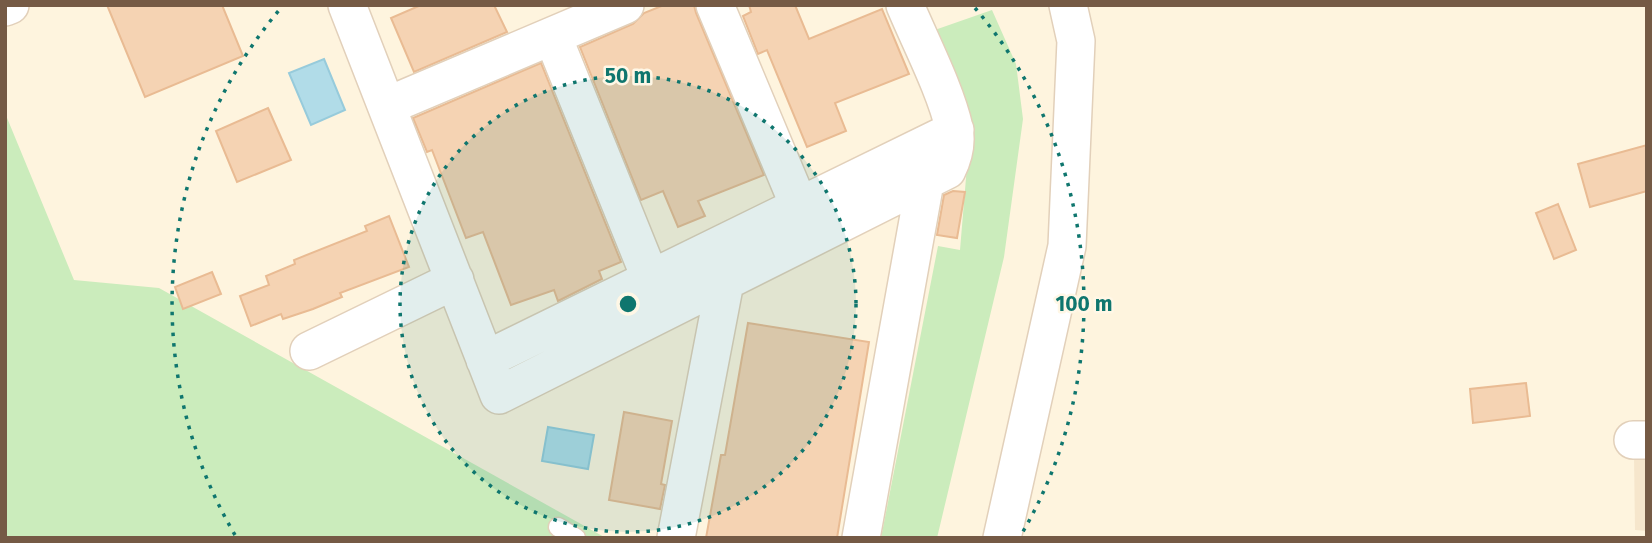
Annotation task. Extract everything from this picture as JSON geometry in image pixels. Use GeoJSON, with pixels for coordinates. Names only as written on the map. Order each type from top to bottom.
{"type":"FeatureCollection","features":[{"type":"Feature","properties":{"kind":"street"},"geometry":{"type":"LineString","coordinates":[[347,5],[499,395],[725,282],[806,222],[955,130]]}},
{"type":"Feature","properties":{"kind":"street"},"geometry":{"type":"LineString","coordinates":[[387,106],[625,5]]}},
{"type":"Feature","properties":{"kind":"street"},"geometry":{"type":"LineString","coordinates":[[715,5],[806,222]]}},
{"type":"Feature","properties":{"kind":"street"},"geometry":{"type":"LineString","coordinates":[[485,359],[651,279],[925,182],[947,170],[955,154],[955,130],[947,104],[905,5]]}},
{"type":"Feature","properties":{"kind":"street"},"geometry":{"type":"LineString","coordinates":[[1002,538],[1067,246],[1076,41],[1068,5]]}},
{"type":"Feature","properties":{"kind":"street"},"geometry":{"type":"LineString","coordinates":[[553,37],[664,313]]}},
{"type":"Feature","properties":{"kind":"street"},"geometry":{"type":"LineString","coordinates":[[861,538],[925,182]]}},
{"type":"Feature","properties":{"kind":"street"},"geometry":{"type":"LineString","coordinates":[[309,351],[455,280]]}},
{"type":"Feature","properties":{"kind":"street"},"geometry":{"type":"LineString","coordinates":[[676,538],[725,282]]}},
{"type":"Feature","properties":{"kind":"lane"},"geometry":{"type":"LineString","coordinates":[[558,527],[576,538]]}},
{"type":"Feature","properties":{"kind":"shaded area"},"geometry":{"type":"Polygon","coordinates":[[[1634,455],[1647,455],[1647,531],[1635,530],[1634,455]]]}},
{"type":"Feature","properties":{"kind":"green space"},"geometry":{"type":"Polygon","coordinates":[[[992,10],[1016,64],[1023,119],[1004,257],[937,538],[881,538],[938,246],[960,250],[967,166],[929,32],[992,10]]]}},
{"type":"Feature","properties":{"kind":"green space"},"geometry":{"type":"Polygon","coordinates":[[[5,113],[74,280],[159,288],[606,538],[5,538],[5,113]]]}},
{"type":"Feature","properties":{"kind":"water"},"geometry":{"type":"Polygon","coordinates":[[[324,59],[345,110],[311,125],[289,73],[324,59]]]}},
{"type":"Feature","properties":{"kind":"water"},"geometry":{"type":"Polygon","coordinates":[[[548,427],[594,435],[588,469],[542,461],[548,427]]]}},
{"type":"Feature","properties":{"kind":"building"},"geometry":{"type":"Polygon","coordinates":[[[107,5],[222,5],[243,56],[145,97],[107,5]]]}},
{"type":"Feature","properties":{"kind":"building"},"geometry":{"type":"Polygon","coordinates":[[[421,5],[494,5],[507,32],[414,72],[391,18],[421,5]]]}},
{"type":"Feature","properties":{"kind":"building"},"geometry":{"type":"Polygon","coordinates":[[[664,5],[694,5],[764,175],[698,201],[705,216],[678,227],[663,191],[641,200],[580,47],[633,24],[644,13],[664,5]]]}},
{"type":"Feature","properties":{"kind":"building"},"geometry":{"type":"Polygon","coordinates":[[[749,5],[795,5],[809,39],[882,9],[909,74],[835,103],[846,131],[807,147],[767,50],[758,54],[743,16],[751,12],[749,5]]]}},
{"type":"Feature","properties":{"kind":"building"},"geometry":{"type":"Polygon","coordinates":[[[541,63],[621,262],[599,271],[602,279],[558,301],[554,290],[511,305],[483,232],[466,238],[432,150],[427,152],[413,118],[541,63]]]}},
{"type":"Feature","properties":{"kind":"building"},"geometry":{"type":"Polygon","coordinates":[[[268,108],[291,160],[237,182],[216,131],[268,108]]]}},
{"type":"Feature","properties":{"kind":"building"},"geometry":{"type":"Polygon","coordinates":[[[1647,145],[1647,191],[1590,207],[1578,164],[1647,145]]]}},
{"type":"Feature","properties":{"kind":"building"},"geometry":{"type":"Polygon","coordinates":[[[953,191],[965,192],[957,238],[937,235],[944,195],[953,191]]]}},
{"type":"Feature","properties":{"kind":"building"},"geometry":{"type":"Polygon","coordinates":[[[1558,204],[1576,250],[1554,259],[1536,213],[1558,204]]]}},
{"type":"Feature","properties":{"kind":"building"},"geometry":{"type":"Polygon","coordinates":[[[389,216],[409,267],[340,293],[342,297],[313,309],[283,319],[281,314],[251,326],[240,296],[269,285],[266,276],[295,264],[294,260],[367,231],[365,226],[389,216]]]}},
{"type":"Feature","properties":{"kind":"building"},"geometry":{"type":"Polygon","coordinates":[[[212,272],[221,294],[183,309],[175,287],[212,272]]]}},
{"type":"Feature","properties":{"kind":"building"},"geometry":{"type":"Polygon","coordinates":[[[748,323],[869,342],[837,538],[706,538],[721,455],[725,455],[748,323]]]}},
{"type":"Feature","properties":{"kind":"building"},"geometry":{"type":"Polygon","coordinates":[[[1526,383],[1530,416],[1473,423],[1470,389],[1526,383]]]}},
{"type":"Feature","properties":{"kind":"building"},"geometry":{"type":"Polygon","coordinates":[[[624,412],[672,421],[661,484],[665,485],[660,509],[609,500],[624,412]]]}}]}
